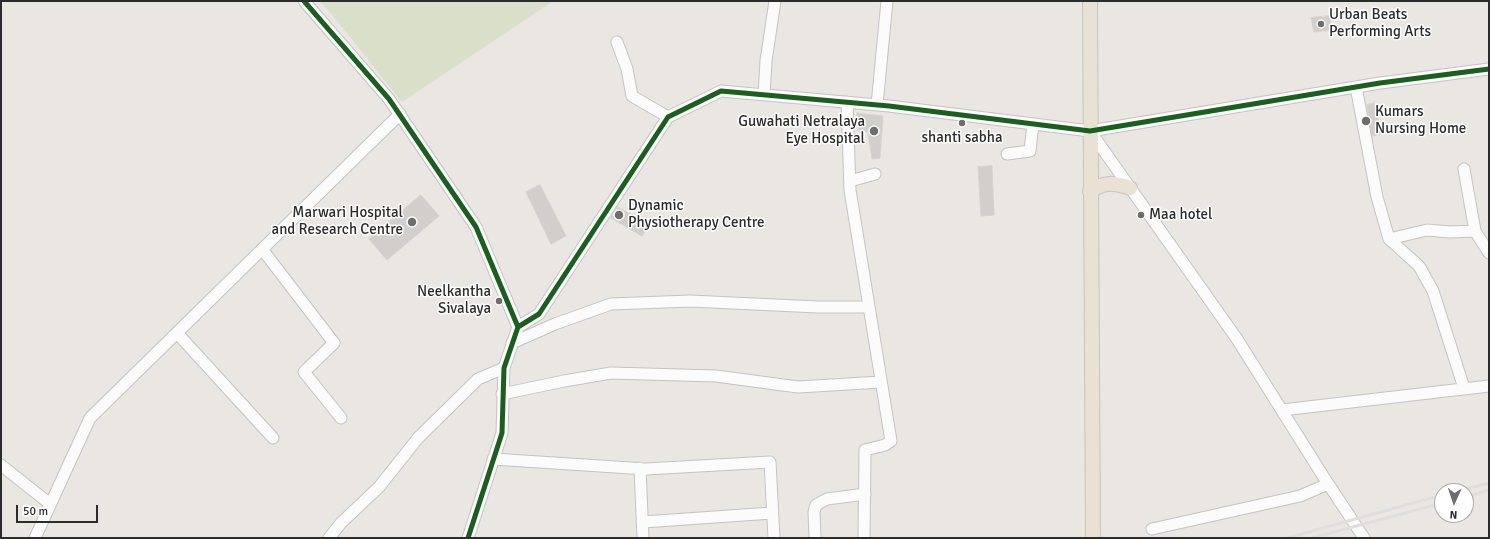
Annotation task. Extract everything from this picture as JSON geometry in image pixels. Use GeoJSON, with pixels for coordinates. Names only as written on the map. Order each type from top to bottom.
{"type":"FeatureCollection","features":[{"type":"Feature","properties":{"kind":"main road"},"geometry":{"type":"LineString","coordinates":[[1090,1],[1093,538]]}},
{"type":"Feature","properties":{"kind":"main road"},"geometry":{"type":"LineString","coordinates":[[1090,191],[1101,185],[1113,183],[1130,188]]}},
{"type":"Feature","properties":{"kind":"street"},"geometry":{"type":"LineString","coordinates":[[304,1],[389,99],[476,227],[518,327]]}},
{"type":"Feature","properties":{"kind":"street"},"geometry":{"type":"LineString","coordinates":[[764,95],[766,61],[775,1]]}},
{"type":"Feature","properties":{"kind":"street"},"geometry":{"type":"LineString","coordinates":[[877,105],[887,1]]}},
{"type":"Feature","properties":{"kind":"street"},"geometry":{"type":"LineString","coordinates":[[616,42],[628,69],[632,96],[668,117]]}},
{"type":"Feature","properties":{"kind":"street"},"geometry":{"type":"LineString","coordinates":[[468,538],[502,433],[504,368],[518,327],[539,314],[668,117],[721,91],[877,105],[1090,131],[1356,87],[1489,68]]}},
{"type":"Feature","properties":{"kind":"street"},"geometry":{"type":"LineString","coordinates":[[1356,87],[1377,197],[1389,239],[1419,266],[1433,291],[1464,388]]}},
{"type":"Feature","properties":{"kind":"street"},"geometry":{"type":"LineString","coordinates":[[848,102],[850,180],[868,307],[891,441],[885,445],[865,450],[864,538]]}},
{"type":"Feature","properties":{"kind":"street"},"geometry":{"type":"LineString","coordinates":[[35,538],[90,418],[400,114]]}},
{"type":"Feature","properties":{"kind":"street"},"geometry":{"type":"LineString","coordinates":[[1007,154],[1030,151],[1033,124]]}},
{"type":"Feature","properties":{"kind":"street"},"geometry":{"type":"LineString","coordinates":[[1090,131],[1237,339],[1328,484],[1364,538]]}},
{"type":"Feature","properties":{"kind":"street"},"geometry":{"type":"LineString","coordinates":[[1464,168],[1475,231],[1489,253]]}},
{"type":"Feature","properties":{"kind":"street"},"geometry":{"type":"LineString","coordinates":[[850,180],[875,174]]}},
{"type":"Feature","properties":{"kind":"street"},"geometry":{"type":"LineString","coordinates":[[1389,239],[1427,230],[1450,232],[1475,231]]}},
{"type":"Feature","properties":{"kind":"street"},"geometry":{"type":"LineString","coordinates":[[262,249],[334,343],[304,372],[341,418]]}},
{"type":"Feature","properties":{"kind":"street"},"geometry":{"type":"LineString","coordinates":[[512,343],[555,324],[612,304],[690,301],[818,307],[868,307]]}},
{"type":"Feature","properties":{"kind":"street"},"geometry":{"type":"LineString","coordinates":[[177,333],[273,438]]}},
{"type":"Feature","properties":{"kind":"street"},"geometry":{"type":"LineString","coordinates":[[329,538],[340,523],[379,487],[418,438],[478,379],[504,368]]}},
{"type":"Feature","properties":{"kind":"street"},"geometry":{"type":"LineString","coordinates":[[502,394],[611,373],[716,376],[798,387],[881,382]]}},
{"type":"Feature","properties":{"kind":"street"},"geometry":{"type":"LineString","coordinates":[[1282,410],[1489,386]]}},
{"type":"Feature","properties":{"kind":"street"},"geometry":{"type":"LineString","coordinates":[[493,459],[640,468],[770,462],[774,538]]}},
{"type":"Feature","properties":{"kind":"street"},"geometry":{"type":"LineString","coordinates":[[1,466],[50,504]]}},
{"type":"Feature","properties":{"kind":"street"},"geometry":{"type":"LineString","coordinates":[[640,468],[644,538]]}},
{"type":"Feature","properties":{"kind":"street"},"geometry":{"type":"LineString","coordinates":[[1152,529],[1300,496],[1328,484]]}},
{"type":"Feature","properties":{"kind":"street"},"geometry":{"type":"LineString","coordinates":[[815,538],[814,512],[816,505],[827,499],[865,494]]}},
{"type":"Feature","properties":{"kind":"street"},"geometry":{"type":"LineString","coordinates":[[643,522],[772,513]]}},
{"type":"Feature","properties":{"kind":"green space"},"geometry":{"type":"Polygon","coordinates":[[[319,1],[553,1],[402,102],[329,11],[319,1]]]}},
{"type":"Feature","properties":{"kind":"building","name":"Urban Beats Performing Arts"},"geometry":{"type":"Polygon","coordinates":[[[1329,16],[1332,30],[1314,32],[1311,18],[1329,16]]]}},
{"type":"Feature","properties":{"kind":"building"},"geometry":{"type":"Polygon","coordinates":[[[1374,103],[1382,134],[1372,136],[1367,105],[1374,103]]]}},
{"type":"Feature","properties":{"kind":"building"},"geometry":{"type":"Polygon","coordinates":[[[857,113],[883,116],[880,158],[872,159],[868,132],[859,131],[857,113]]]}},
{"type":"Feature","properties":{"kind":"building"},"geometry":{"type":"Polygon","coordinates":[[[992,166],[994,215],[981,216],[978,167],[992,166]]]}},
{"type":"Feature","properties":{"kind":"building"},"geometry":{"type":"Polygon","coordinates":[[[540,185],[566,236],[551,244],[526,192],[540,185]]]}},
{"type":"Feature","properties":{"kind":"building"},"geometry":{"type":"Polygon","coordinates":[[[421,195],[439,216],[387,260],[369,239],[421,195]]]}},
{"type":"Feature","properties":{"kind":"building"},"geometry":{"type":"Polygon","coordinates":[[[618,207],[649,225],[642,236],[611,218],[618,207]]]}},
{"type":"Feature","properties":{"kind":"railway"},"geometry":{"type":"LineString","coordinates":[[1474,487],[1489,483]]}},
{"type":"Feature","properties":{"kind":"railway"},"geometry":{"type":"LineString","coordinates":[[1474,495],[1489,490]]}},
{"type":"Feature","properties":{"kind":"railway"},"geometry":{"type":"LineString","coordinates":[[1287,538],[1434,497]]}},
{"type":"Feature","properties":{"kind":"railway"},"geometry":{"type":"LineString","coordinates":[[1312,538],[1434,505]]}},
{"type":"Feature","properties":{"kind":"cycle path"},"geometry":{"type":"LineString","coordinates":[[304,1],[389,99],[476,227],[518,327],[504,368],[502,433],[468,538]]}},
{"type":"Feature","properties":{"kind":"cycle path"},"geometry":{"type":"LineString","coordinates":[[518,327],[539,314],[668,117],[721,91],[889,106],[1090,131],[1380,83],[1489,69]]}},
{"type":"Feature","properties":{"kind":"place","name":"Urban Beats Performing Arts"},"geometry":{"type":"Point","coordinates":[1321,24]}},
{"type":"Feature","properties":{"kind":"place","name":"Kumars Nursing Home"},"geometry":{"type":"Point","coordinates":[1366,121]}},
{"type":"Feature","properties":{"kind":"place","name":"shanti sabha"},"geometry":{"type":"Point","coordinates":[962,123]}},
{"type":"Feature","properties":{"kind":"place","name":"Guwahati Netralaya Eye Hospital"},"geometry":{"type":"Point","coordinates":[874,131]}},
{"type":"Feature","properties":{"kind":"place","name":"Dynamic Physiotherapy Centre"},"geometry":{"type":"Point","coordinates":[619,215]}},
{"type":"Feature","properties":{"kind":"place","name":"Maa hotel"},"geometry":{"type":"Point","coordinates":[1141,215]}},
{"type":"Feature","properties":{"kind":"place","name":"Marwari Hospital and Research Centre"},"geometry":{"type":"Point","coordinates":[412,222]}},
{"type":"Feature","properties":{"kind":"place","name":"Neelkantha Sivalaya"},"geometry":{"type":"Point","coordinates":[499,301]}}]}
